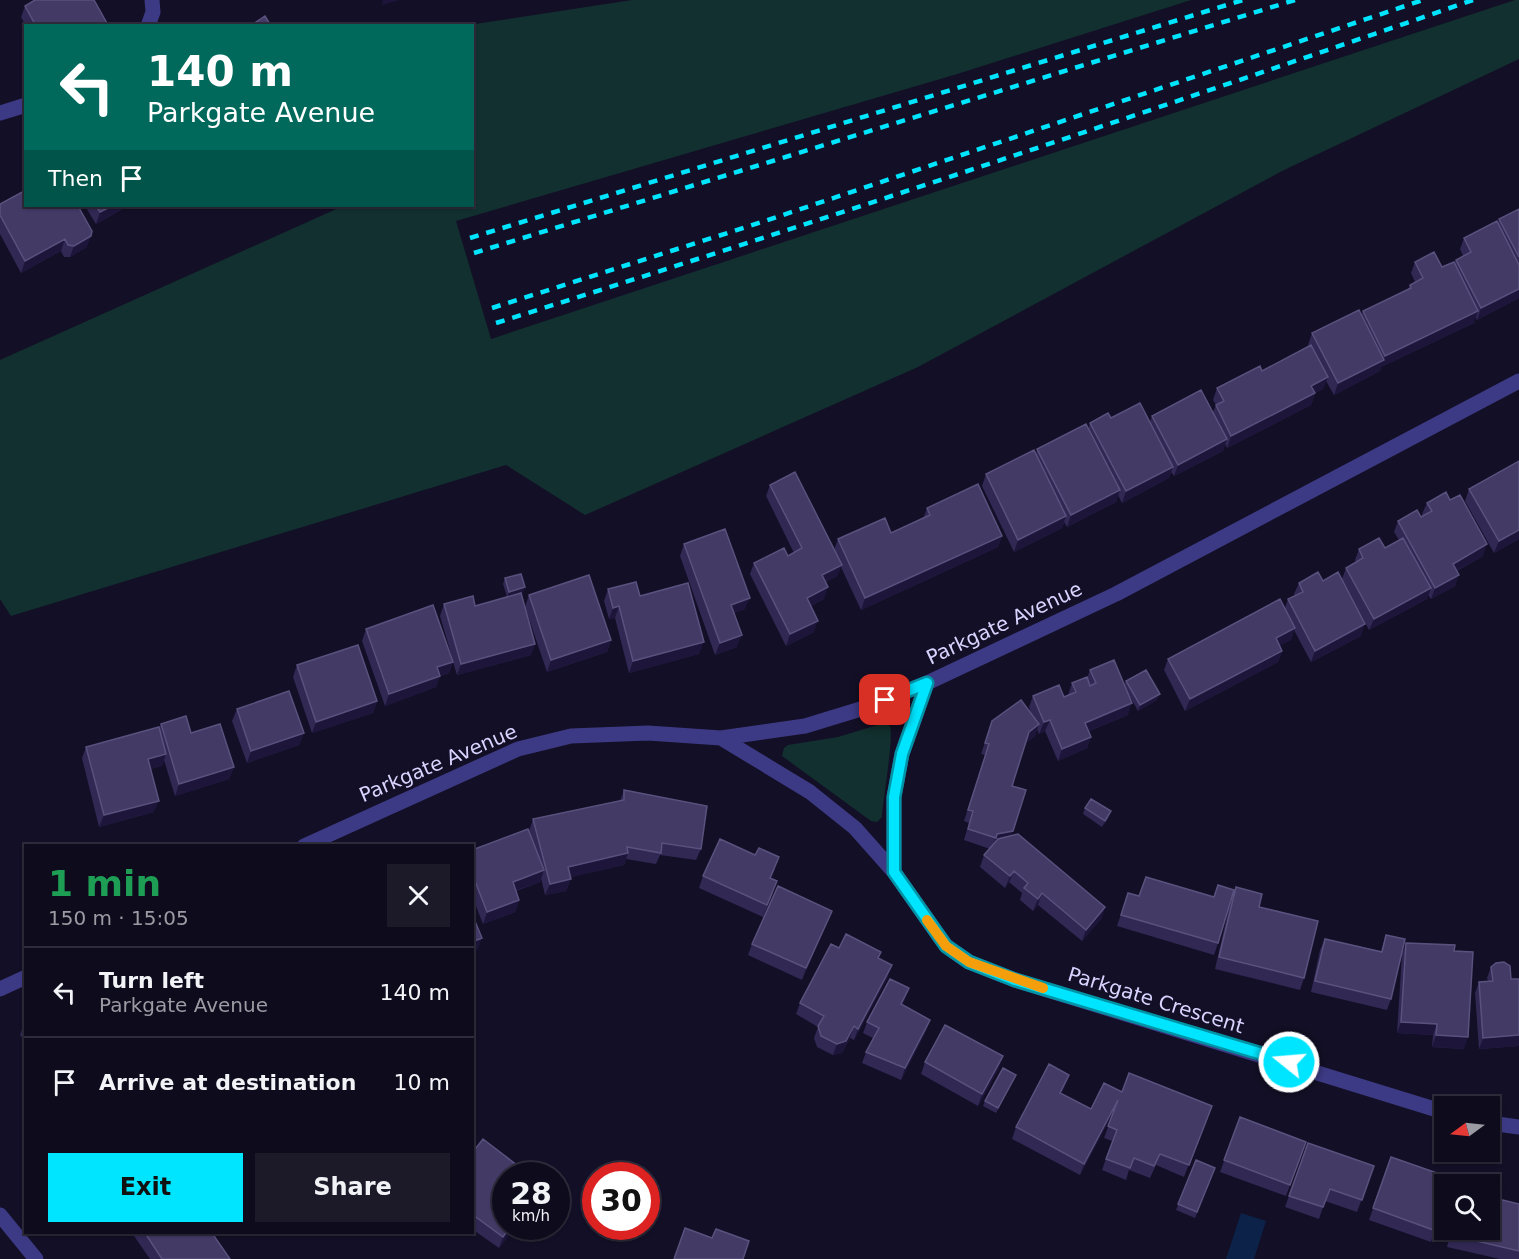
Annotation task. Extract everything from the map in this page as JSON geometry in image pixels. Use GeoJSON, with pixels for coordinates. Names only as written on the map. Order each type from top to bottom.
{"type":"FeatureCollection","features":[{"type":"Feature","properties":{"kind":"street"},"geometry":{"type":"LineString","coordinates":[[149,24],[153,12],[152,0]]}},
{"type":"Feature","properties":{"kind":"street"},"geometry":{"type":"LineString","coordinates":[[0,113],[24,106]]}},
{"type":"Feature","properties":{"kind":"street","name":"Parkgate Avenue"},"geometry":{"type":"LineString","coordinates":[[308,844],[518,749],[571,736],[648,733],[721,738],[804,726],[864,708],[927,683],[1116,594],[1519,381]]}},
{"type":"Feature","properties":{"kind":"street"},"geometry":{"type":"LineString","coordinates":[[894,872],[894,797],[902,754],[927,683]]}},
{"type":"Feature","properties":{"kind":"street","name":"Parkgate Crescent"},"geometry":{"type":"LineString","coordinates":[[721,738],[810,792],[855,828],[894,872],[946,946],[969,962],[1015,980],[1434,1109]]}},
{"type":"Feature","properties":{"kind":"street"},"geometry":{"type":"LineString","coordinates":[[0,989],[24,978]]}},
{"type":"Feature","properties":{"kind":"street"},"geometry":{"type":"LineString","coordinates":[[1500,1124],[1519,1127]]}},
{"type":"Feature","properties":{"kind":"street"},"geometry":{"type":"LineString","coordinates":[[1,1219],[36,1259]]}},
{"type":"Feature","properties":{"kind":"green space"},"geometry":{"type":"Polygon","coordinates":[[[632,0],[1191,0],[954,75],[456,221],[491,339],[1515,0],[1519,0],[1519,59],[1282,171],[918,367],[585,515],[506,465],[11,616],[0,599],[0,360],[341,207],[474,207],[474,24],[632,0]]]}},
{"type":"Feature","properties":{"kind":"green space"},"geometry":{"type":"Polygon","coordinates":[[[884,723],[890,726],[891,742],[882,817],[877,822],[871,821],[782,756],[784,748],[788,745],[838,737],[884,723]]]}},
{"type":"Feature","properties":{"kind":"water"},"geometry":{"type":"Polygon","coordinates":[[[1241,1213],[1266,1221],[1254,1259],[1226,1259],[1241,1213]]]}},
{"type":"Feature","properties":{"kind":"building"},"geometry":{"type":"Polygon","coordinates":[[[35,0],[94,0],[107,24],[35,24],[25,6],[35,0]]]}},
{"type":"Feature","properties":{"kind":"building"},"geometry":{"type":"Polygon","coordinates":[[[265,16],[270,24],[253,24],[265,16]]]}},
{"type":"Feature","properties":{"kind":"building"},"geometry":{"type":"Polygon","coordinates":[[[24,191],[24,207],[79,207],[92,231],[91,236],[74,246],[68,245],[65,239],[25,261],[0,215],[0,204],[24,191]]]}},
{"type":"Feature","properties":{"kind":"building"},"geometry":{"type":"Polygon","coordinates":[[[97,207],[110,207],[100,212],[97,207]]]}},
{"type":"Feature","properties":{"kind":"building"},"geometry":{"type":"Polygon","coordinates":[[[1519,209],[1519,257],[1499,219],[1519,209]]]}},
{"type":"Feature","properties":{"kind":"building"},"geometry":{"type":"Polygon","coordinates":[[[1497,221],[1519,265],[1519,289],[1481,308],[1456,260],[1471,252],[1464,238],[1497,221]]]}},
{"type":"Feature","properties":{"kind":"building"},"geometry":{"type":"Polygon","coordinates":[[[1434,252],[1442,267],[1454,262],[1478,311],[1385,356],[1363,311],[1411,288],[1410,285],[1423,278],[1415,262],[1434,252]]]}},
{"type":"Feature","properties":{"kind":"building"},"geometry":{"type":"Polygon","coordinates":[[[1359,310],[1384,360],[1338,383],[1312,333],[1359,310]]]}},
{"type":"Feature","properties":{"kind":"building"},"geometry":{"type":"Polygon","coordinates":[[[1311,345],[1328,377],[1311,386],[1315,393],[1231,436],[1216,405],[1224,401],[1217,388],[1260,366],[1262,371],[1311,345]]]}},
{"type":"Feature","properties":{"kind":"building"},"geometry":{"type":"Polygon","coordinates":[[[1201,390],[1227,439],[1178,465],[1152,416],[1201,390]]]}},
{"type":"Feature","properties":{"kind":"building"},"geometry":{"type":"Polygon","coordinates":[[[1140,403],[1173,467],[1126,491],[1090,423],[1108,413],[1111,418],[1140,403]]]}},
{"type":"Feature","properties":{"kind":"building"},"geometry":{"type":"Polygon","coordinates":[[[1086,424],[1120,490],[1071,515],[1037,449],[1086,424]]]}},
{"type":"Feature","properties":{"kind":"building"},"geometry":{"type":"Polygon","coordinates":[[[1034,450],[1066,516],[1018,540],[986,474],[1034,450]]]}},
{"type":"Feature","properties":{"kind":"building"},"geometry":{"type":"Polygon","coordinates":[[[1519,461],[1519,530],[1499,541],[1469,489],[1519,461]]]}},
{"type":"Feature","properties":{"kind":"building"},"geometry":{"type":"Polygon","coordinates":[[[795,472],[842,565],[822,575],[828,587],[807,598],[818,621],[790,634],[754,563],[784,548],[788,556],[802,548],[770,485],[795,472]]]}},
{"type":"Feature","properties":{"kind":"building"},"geometry":{"type":"Polygon","coordinates":[[[978,484],[1002,536],[865,598],[838,539],[885,518],[891,533],[930,515],[927,508],[978,484]]]}},
{"type":"Feature","properties":{"kind":"building"},"geometry":{"type":"Polygon","coordinates":[[[1446,492],[1450,500],[1460,495],[1487,544],[1453,564],[1459,575],[1435,588],[1398,521],[1417,510],[1421,517],[1432,511],[1427,503],[1446,492]]]}},
{"type":"Feature","properties":{"kind":"building"},"geometry":{"type":"Polygon","coordinates":[[[725,529],[750,598],[731,605],[742,635],[720,643],[684,544],[725,529]]]}},
{"type":"Feature","properties":{"kind":"building"},"geometry":{"type":"Polygon","coordinates":[[[1379,538],[1385,548],[1403,538],[1431,588],[1374,619],[1346,568],[1363,558],[1359,549],[1379,538]]]}},
{"type":"Feature","properties":{"kind":"building"},"geometry":{"type":"Polygon","coordinates":[[[1318,572],[1323,581],[1338,572],[1365,624],[1315,651],[1288,599],[1303,592],[1299,583],[1318,572]]]}},
{"type":"Feature","properties":{"kind":"building"},"geometry":{"type":"Polygon","coordinates":[[[521,574],[525,587],[509,592],[505,578],[521,574]]]}},
{"type":"Feature","properties":{"kind":"building"},"geometry":{"type":"Polygon","coordinates":[[[589,575],[611,640],[551,660],[529,595],[589,575]]]}},
{"type":"Feature","properties":{"kind":"building"},"geometry":{"type":"Polygon","coordinates":[[[636,582],[640,596],[688,583],[704,642],[633,661],[619,606],[613,608],[608,589],[636,582]]]}},
{"type":"Feature","properties":{"kind":"building"},"geometry":{"type":"Polygon","coordinates":[[[521,593],[535,644],[461,664],[444,604],[473,596],[475,606],[521,593]]]}},
{"type":"Feature","properties":{"kind":"building"},"geometry":{"type":"Polygon","coordinates":[[[1280,599],[1295,628],[1276,638],[1282,651],[1190,699],[1168,659],[1280,599]]]}},
{"type":"Feature","properties":{"kind":"building"},"geometry":{"type":"Polygon","coordinates":[[[433,605],[453,662],[437,667],[440,676],[389,694],[366,629],[433,605]]]}},
{"type":"Feature","properties":{"kind":"building"},"geometry":{"type":"Polygon","coordinates":[[[358,645],[377,701],[316,722],[297,665],[358,645]]]}},
{"type":"Feature","properties":{"kind":"building"},"geometry":{"type":"Polygon","coordinates":[[[1114,660],[1132,703],[1085,723],[1091,737],[1062,749],[1050,720],[1044,722],[1033,696],[1059,685],[1064,697],[1076,692],[1072,683],[1087,677],[1090,686],[1096,683],[1090,670],[1114,660]]]}},
{"type":"Feature","properties":{"kind":"building"},"geometry":{"type":"Polygon","coordinates":[[[1146,670],[1160,694],[1140,705],[1126,681],[1146,670]]]}},
{"type":"Feature","properties":{"kind":"building"},"geometry":{"type":"Polygon","coordinates":[[[289,691],[304,733],[251,751],[237,709],[289,691]]]}},
{"type":"Feature","properties":{"kind":"building"},"geometry":{"type":"Polygon","coordinates":[[[1021,700],[1039,724],[1029,732],[1012,786],[1026,790],[1013,831],[997,834],[996,838],[968,829],[973,811],[968,810],[989,744],[985,743],[992,721],[1021,700]]]}},
{"type":"Feature","properties":{"kind":"building"},"geometry":{"type":"Polygon","coordinates":[[[186,716],[191,733],[220,724],[234,767],[179,784],[161,724],[186,716]]]}},
{"type":"Feature","properties":{"kind":"building"},"geometry":{"type":"Polygon","coordinates":[[[159,727],[166,754],[148,759],[159,801],[104,815],[86,747],[159,727]]]}},
{"type":"Feature","properties":{"kind":"building"},"geometry":{"type":"Polygon","coordinates":[[[624,790],[707,806],[701,849],[662,843],[661,853],[627,847],[628,853],[568,867],[571,879],[550,884],[533,819],[624,800],[624,790]]]}},
{"type":"Feature","properties":{"kind":"building"},"geometry":{"type":"Polygon","coordinates":[[[1091,799],[1111,811],[1105,821],[1085,808],[1091,799]]]}},
{"type":"Feature","properties":{"kind":"building"},"geometry":{"type":"Polygon","coordinates":[[[528,829],[544,870],[513,882],[519,900],[487,912],[474,878],[474,849],[528,829]]]}},
{"type":"Feature","properties":{"kind":"building"},"geometry":{"type":"Polygon","coordinates":[[[1018,834],[1105,907],[1086,930],[1042,893],[1038,899],[1024,888],[1028,883],[1014,871],[1010,876],[984,855],[998,839],[1018,834]]]}},
{"type":"Feature","properties":{"kind":"building"},"geometry":{"type":"Polygon","coordinates":[[[720,839],[755,855],[759,848],[779,857],[770,878],[777,881],[767,905],[703,876],[720,839]]]}},
{"type":"Feature","properties":{"kind":"building"},"geometry":{"type":"Polygon","coordinates":[[[1146,877],[1214,897],[1218,885],[1234,890],[1218,943],[1121,915],[1128,893],[1139,896],[1146,877]]]}},
{"type":"Feature","properties":{"kind":"building"},"geometry":{"type":"Polygon","coordinates":[[[778,886],[832,911],[806,968],[752,944],[778,886]]]}},
{"type":"Feature","properties":{"kind":"building"},"geometry":{"type":"Polygon","coordinates":[[[1236,887],[1262,894],[1259,907],[1318,921],[1304,978],[1219,957],[1236,887]]]}},
{"type":"Feature","properties":{"kind":"building"},"geometry":{"type":"Polygon","coordinates":[[[474,919],[482,938],[474,941],[474,919]]]}},
{"type":"Feature","properties":{"kind":"building"},"geometry":{"type":"Polygon","coordinates":[[[846,934],[881,952],[878,958],[892,965],[858,1029],[854,1026],[846,1041],[837,1044],[821,1036],[818,1026],[824,1016],[800,1003],[831,944],[839,948],[846,934]]]}},
{"type":"Feature","properties":{"kind":"building"},"geometry":{"type":"Polygon","coordinates":[[[1386,935],[1405,939],[1391,999],[1315,981],[1325,939],[1382,952],[1386,935]]]}},
{"type":"Feature","properties":{"kind":"building"},"geometry":{"type":"Polygon","coordinates":[[[1406,943],[1455,945],[1454,951],[1473,952],[1468,1037],[1436,1035],[1437,1024],[1401,1022],[1406,943]]]}},
{"type":"Feature","properties":{"kind":"building"},"geometry":{"type":"Polygon","coordinates":[[[1504,962],[1510,966],[1511,979],[1519,979],[1519,1035],[1483,1038],[1479,982],[1493,981],[1491,967],[1496,963],[1504,962]]]}},
{"type":"Feature","properties":{"kind":"building"},"geometry":{"type":"Polygon","coordinates":[[[890,979],[909,988],[901,1004],[930,1020],[905,1068],[866,1052],[879,1028],[867,1022],[890,979]]]}},
{"type":"Feature","properties":{"kind":"building"},"geometry":{"type":"Polygon","coordinates":[[[945,1025],[1003,1056],[982,1094],[925,1062],[945,1025]]]}},
{"type":"Feature","properties":{"kind":"building"},"geometry":{"type":"Polygon","coordinates":[[[1049,1064],[1069,1075],[1060,1093],[1091,1109],[1104,1083],[1122,1092],[1129,1073],[1212,1106],[1189,1165],[1160,1154],[1154,1166],[1134,1158],[1130,1168],[1106,1159],[1117,1130],[1108,1126],[1118,1100],[1084,1164],[1016,1127],[1049,1064]]]}},
{"type":"Feature","properties":{"kind":"building"},"geometry":{"type":"Polygon","coordinates":[[[1003,1068],[1016,1075],[998,1108],[985,1101],[1003,1068]]]}},
{"type":"Feature","properties":{"kind":"building"},"geometry":{"type":"Polygon","coordinates":[[[1240,1117],[1306,1142],[1290,1185],[1224,1160],[1240,1117]]]}},
{"type":"Feature","properties":{"kind":"building"},"geometry":{"type":"Polygon","coordinates":[[[483,1139],[513,1162],[492,1162],[492,1229],[474,1215],[474,1150],[483,1139]]]}},
{"type":"Feature","properties":{"kind":"building"},"geometry":{"type":"Polygon","coordinates":[[[1308,1143],[1374,1166],[1362,1200],[1330,1189],[1323,1207],[1289,1196],[1308,1143]]]}},
{"type":"Feature","properties":{"kind":"building"},"geometry":{"type":"Polygon","coordinates":[[[1391,1157],[1440,1174],[1434,1174],[1434,1230],[1373,1208],[1391,1157]]]}},
{"type":"Feature","properties":{"kind":"building"},"geometry":{"type":"Polygon","coordinates":[[[1196,1160],[1215,1168],[1197,1212],[1178,1204],[1196,1160]]]}},
{"type":"Feature","properties":{"kind":"building"},"geometry":{"type":"Polygon","coordinates":[[[1500,1199],[1519,1204],[1519,1251],[1472,1240],[1500,1240],[1500,1199]]]}},
{"type":"Feature","properties":{"kind":"building"},"geometry":{"type":"Polygon","coordinates":[[[685,1228],[712,1238],[716,1229],[749,1241],[743,1259],[674,1259],[685,1228]]]}},
{"type":"Feature","properties":{"kind":"building"},"geometry":{"type":"Polygon","coordinates":[[[146,1234],[213,1234],[230,1259],[162,1259],[146,1234]]]}},
{"type":"Feature","properties":{"kind":"railway"},"geometry":{"type":"LineString","coordinates":[[470,238],[1243,0]]}},
{"type":"Feature","properties":{"kind":"railway"},"geometry":{"type":"LineString","coordinates":[[474,253],[1295,0]]}},
{"type":"Feature","properties":{"kind":"railway"},"geometry":{"type":"LineString","coordinates":[[492,308],[762,222],[1423,0]]}},
{"type":"Feature","properties":{"kind":"railway"},"geometry":{"type":"LineString","coordinates":[[496,323],[986,165],[1473,0]]}},
{"type":"Feature","properties":{"kind":"slow traffic"},"geometry":{"type":"LineString","coordinates":[[927,920],[946,946],[969,962],[1043,988]]}},
{"type":"Feature","properties":{"kind":"route"},"geometry":{"type":"LineString","coordinates":[[885,700],[927,683],[902,754],[894,797],[894,872],[946,946],[969,962],[1015,980],[1289,1062]]}}]}
